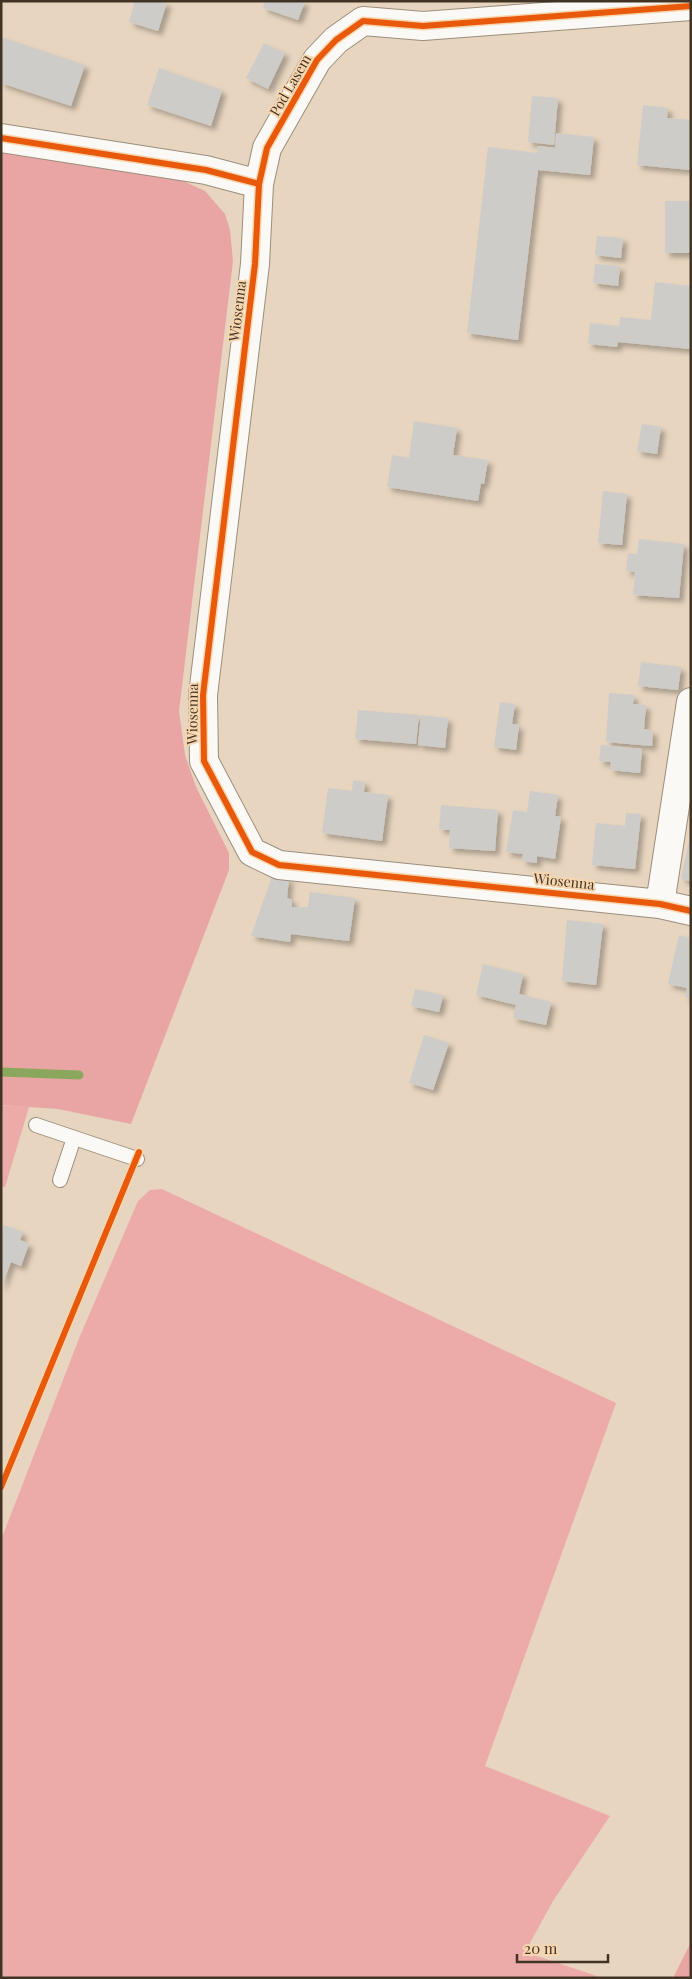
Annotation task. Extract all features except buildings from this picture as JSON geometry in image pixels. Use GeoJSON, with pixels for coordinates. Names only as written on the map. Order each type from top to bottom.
{"type":"FeatureCollection","features":[{"type":"Feature","properties":{"kind":"street","name":"Pod Lasem"},"geometry":{"type":"LineString","coordinates":[[259,184],[267,148],[317,60],[368,11],[423,26],[691,6]]}},
{"type":"Feature","properties":{"kind":"street"},"geometry":{"type":"LineString","coordinates":[[1,138],[206,170],[259,184]]}},
{"type":"Feature","properties":{"kind":"street","name":"Wiosenna"},"geometry":{"type":"LineString","coordinates":[[259,184],[255,264],[203,695],[204,761],[252,852],[279,865],[660,904],[691,911]]}},
{"type":"Feature","properties":{"kind":"street"},"geometry":{"type":"LineString","coordinates":[[660,904],[691,702]]}},
{"type":"Feature","properties":{"kind":"lane"},"geometry":{"type":"LineString","coordinates":[[36,1125],[137,1159]]}},
{"type":"Feature","properties":{"kind":"lane"},"geometry":{"type":"LineString","coordinates":[[60,1180],[74,1138]]}},
{"type":"Feature","properties":{"kind":"shaded area"},"geometry":{"type":"Polygon","coordinates":[[[1,152],[170,175],[205,191],[225,214],[230,230],[233,261],[179,711],[185,755],[196,787],[229,853],[229,870],[131,1124],[58,1109],[1,1105],[1,152]]]}},
{"type":"Feature","properties":{"kind":"shaded area"},"geometry":{"type":"Polygon","coordinates":[[[1,1105],[29,1107],[5,1187],[1,1186],[1,1105]]]}},
{"type":"Feature","properties":{"kind":"shaded area"},"geometry":{"type":"Polygon","coordinates":[[[162,1189],[616,1403],[485,1766],[610,1816],[553,1901],[525,1952],[603,1978],[1,1978],[1,1540],[80,1336],[138,1201],[150,1190],[162,1189]]]}},
{"type":"Feature","properties":{"kind":"shaded area"},"geometry":{"type":"Polygon","coordinates":[[[691,1942],[691,1978],[673,1978],[691,1942]]]}},
{"type":"Feature","properties":{"kind":"waterway"},"geometry":{"type":"LineString","coordinates":[[1,1072],[79,1075]]}},
{"type":"Feature","properties":{"kind":"cycle path"},"geometry":{"type":"LineString","coordinates":[[691,6],[423,26],[363,21],[336,40],[317,60],[267,148],[259,184],[255,264],[203,695],[204,761],[252,852],[279,865],[660,904],[691,911]]}},
{"type":"Feature","properties":{"kind":"cycle path"},"geometry":{"type":"LineString","coordinates":[[1,138],[206,170],[259,184]]}},
{"type":"Feature","properties":{"kind":"cycle path"},"geometry":{"type":"LineString","coordinates":[[1,1487],[139,1152]]}}]}
